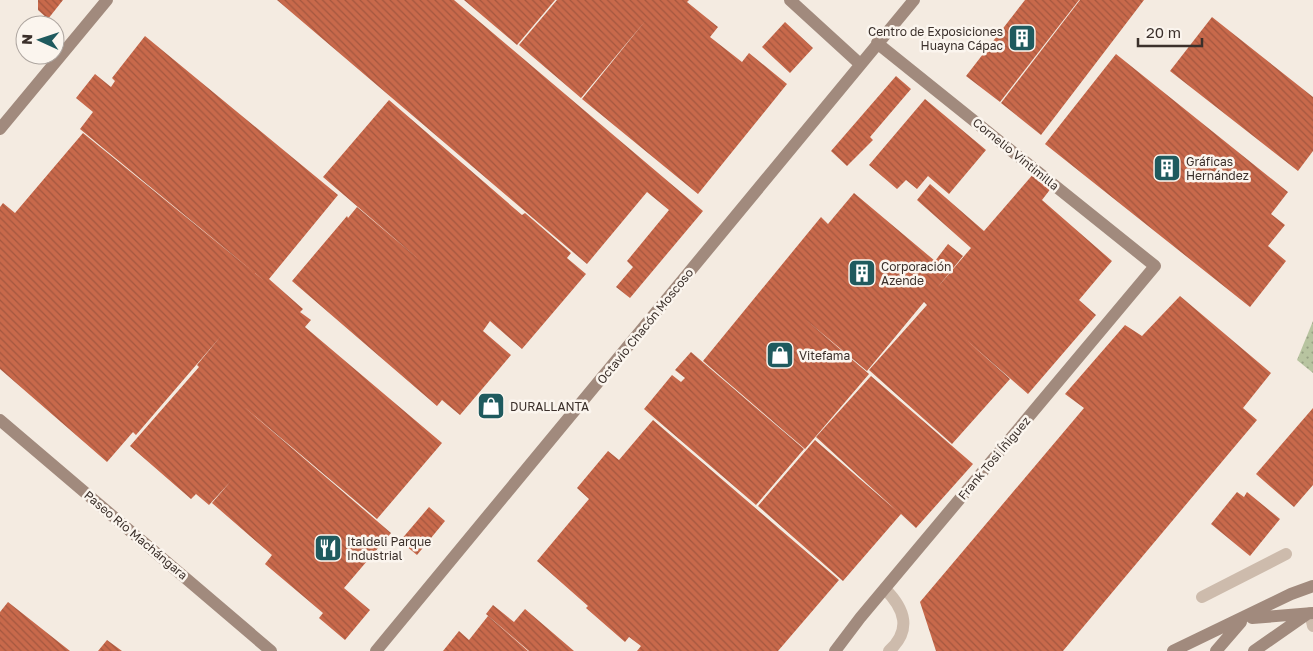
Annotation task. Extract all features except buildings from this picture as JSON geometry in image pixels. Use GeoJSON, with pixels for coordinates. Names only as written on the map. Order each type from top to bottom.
{"type":"FeatureCollection","features":[{"type":"Feature","properties":{"kind":"main road"},"geometry":{"type":"LineString","coordinates":[[0,130],[107,0]]}},
{"type":"Feature","properties":{"kind":"main road"},"geometry":{"type":"LineString","coordinates":[[790,0],[860,64]]}},
{"type":"Feature","properties":{"kind":"main road","name":"Octavio Chacón Moscoso"},"geometry":{"type":"LineString","coordinates":[[376,651],[914,0]]}},
{"type":"Feature","properties":{"kind":"main road","name":"Cornelio Vintimilla"},"geometry":{"type":"LineString","coordinates":[[877,43],[1155,266]]}},
{"type":"Feature","properties":{"kind":"main road","name":"Frank Tosi Íñiguez"},"geometry":{"type":"LineString","coordinates":[[835,651],[1155,266]]}},
{"type":"Feature","properties":{"kind":"main road","name":"Paseo Río Machángara"},"geometry":{"type":"LineString","coordinates":[[0,420],[271,651]]}},
{"type":"Feature","properties":{"kind":"main road"},"geometry":{"type":"LineString","coordinates":[[1173,651],[1291,594],[1313,586]]}},
{"type":"Feature","properties":{"kind":"main road"},"geometry":{"type":"LineString","coordinates":[[1216,651],[1244,618],[1311,613]]}},
{"type":"Feature","properties":{"kind":"main road"},"geometry":{"type":"LineString","coordinates":[[1254,651],[1311,613]]}},
{"type":"Feature","properties":{"kind":"lane"},"geometry":{"type":"LineString","coordinates":[[1202,597],[1286,554]]}},
{"type":"Feature","properties":{"kind":"lane"},"geometry":{"type":"LineString","coordinates":[[885,589],[894,598],[904,619],[901,637],[889,651]]}},
{"type":"Feature","properties":{"kind":"lane"},"geometry":{"type":"LineString","coordinates":[[1311,613],[1313,626]]}},
{"type":"Feature","properties":{"kind":"green space"},"geometry":{"type":"Polygon","coordinates":[[[1313,321],[1313,373],[1297,360],[1313,321]]]}},
{"type":"Feature","properties":{"kind":"place","name":"Centro de Exposiciones Huayna Cápac"},"geometry":{"type":"Point","coordinates":[1022,38]}},
{"type":"Feature","properties":{"kind":"place","name":"Gráficas Hernández"},"geometry":{"type":"Point","coordinates":[1167,168]}},
{"type":"Feature","properties":{"kind":"place","name":"Corporación Azende"},"geometry":{"type":"Point","coordinates":[862,273]}},
{"type":"Feature","properties":{"kind":"place","name":"Vitefama"},"geometry":{"type":"Point","coordinates":[780,355]}},
{"type":"Feature","properties":{"kind":"place","name":"DURALLANTA"},"geometry":{"type":"Point","coordinates":[491,406]}},
{"type":"Feature","properties":{"kind":"place","name":"Italdeli Parque Industrial"},"geometry":{"type":"Point","coordinates":[328,548]}}]}
